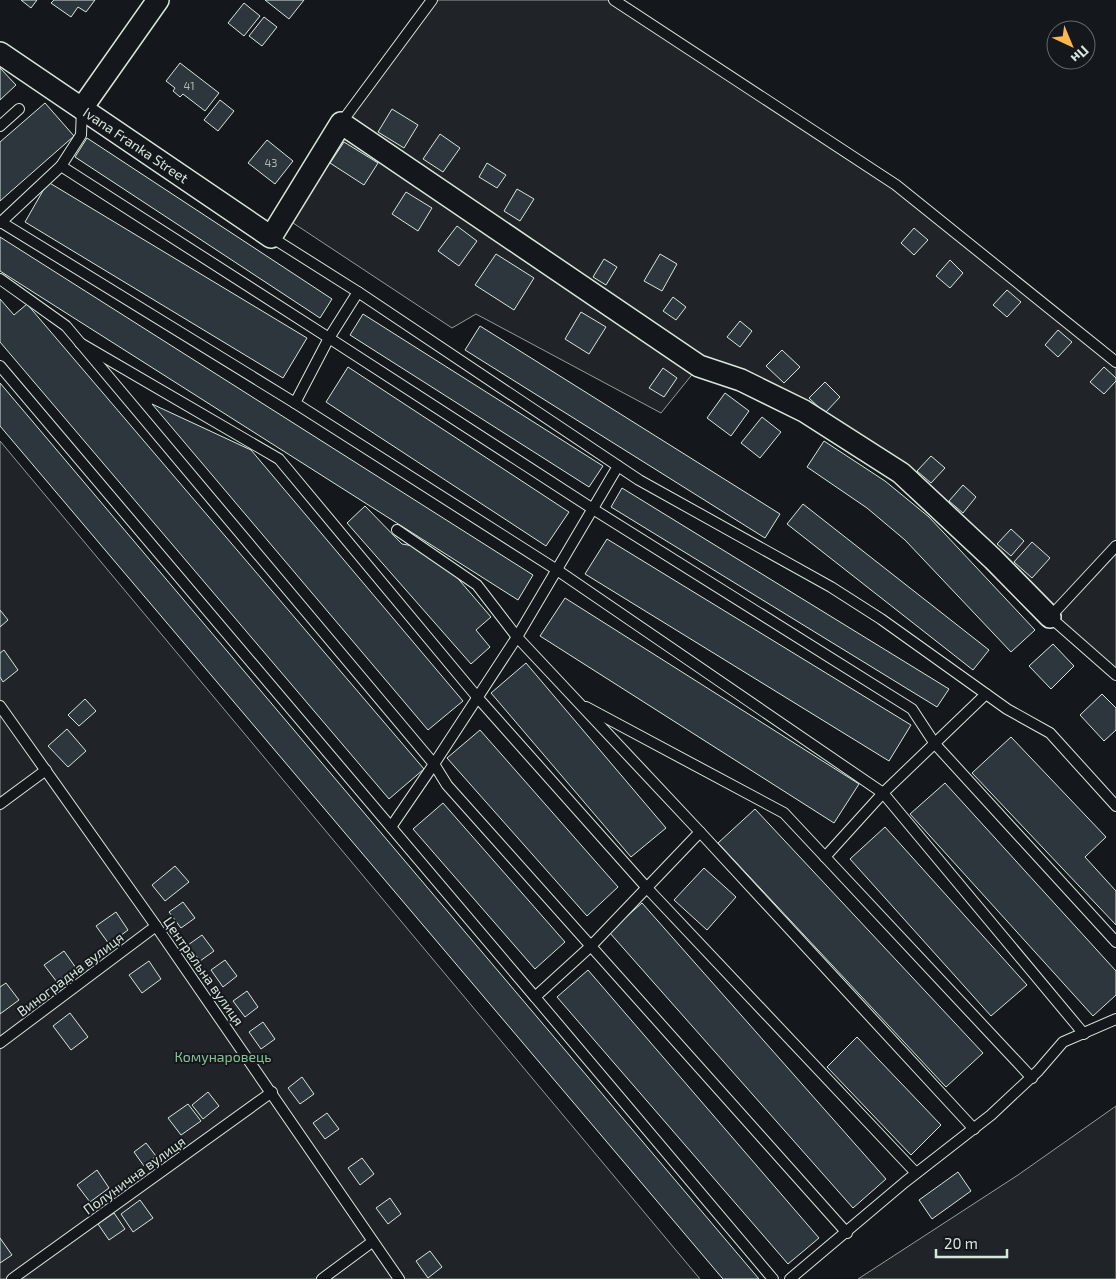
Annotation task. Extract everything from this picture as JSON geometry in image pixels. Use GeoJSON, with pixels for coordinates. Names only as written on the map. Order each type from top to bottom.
{"type":"FeatureCollection","features":[{"type":"Feature","properties":{"kind":"street"},"geometry":{"type":"LineString","coordinates":[[82,108],[158,0]]}},
{"type":"Feature","properties":{"kind":"street","name":"Ivana Franka Street"},"geometry":{"type":"LineString","coordinates":[[0,53],[271,237]]}},
{"type":"Feature","properties":{"kind":"street"},"geometry":{"type":"LineString","coordinates":[[271,237],[341,123],[698,366],[741,380],[804,411],[901,473],[993,559],[1050,616]]}},
{"type":"Feature","properties":{"kind":"lane"},"geometry":{"type":"LineString","coordinates":[[341,123],[432,0]]}},
{"type":"Feature","properties":{"kind":"lane"},"geometry":{"type":"LineString","coordinates":[[614,0],[896,185],[1116,362]]}},
{"type":"Feature","properties":{"kind":"lane"},"geometry":{"type":"LineString","coordinates":[[82,108],[81,136],[61,166],[1,223],[295,403],[557,570],[883,793],[1084,1034]]}},
{"type":"Feature","properties":{"kind":"lane"},"geometry":{"type":"LineString","coordinates":[[0,126],[19,109]]}},
{"type":"Feature","properties":{"kind":"lane"},"geometry":{"type":"LineString","coordinates":[[61,166],[594,509],[912,708],[935,744],[1116,942]]}},
{"type":"Feature","properties":{"kind":"lane"},"geometry":{"type":"LineString","coordinates":[[271,237],[358,292],[639,480],[831,587],[881,619],[986,694],[1050,733],[1116,806]]}},
{"type":"Feature","properties":{"kind":"lane"},"geometry":{"type":"LineString","coordinates":[[0,279],[66,326],[434,764],[447,784],[847,1233]]}},
{"type":"Feature","properties":{"kind":"lane"},"geometry":{"type":"LineString","coordinates":[[295,403],[329,338],[358,292]]}},
{"type":"Feature","properties":{"kind":"lane"},"geometry":{"type":"LineString","coordinates":[[80,343],[279,458],[478,698],[646,888],[916,1173]]}},
{"type":"Feature","properties":{"kind":"lane"},"geometry":{"type":"LineString","coordinates":[[0,366],[773,1279]]}},
{"type":"Feature","properties":{"kind":"lane"},"geometry":{"type":"LineString","coordinates":[[391,827],[478,698],[594,509],[618,466]]}},
{"type":"Feature","properties":{"kind":"lane"},"geometry":{"type":"LineString","coordinates":[[397,530],[477,585],[516,637],[700,832],[974,1129]]}},
{"type":"Feature","properties":{"kind":"lane"},"geometry":{"type":"LineString","coordinates":[[1116,546],[1050,616],[1116,676]]}},
{"type":"Feature","properties":{"kind":"lane"},"geometry":{"type":"LineString","coordinates":[[825,857],[883,793],[986,694]]}},
{"type":"Feature","properties":{"kind":"lane"},"geometry":{"type":"LineString","coordinates":[[578,703],[784,813],[1032,1078]]}},
{"type":"Feature","properties":{"kind":"lane","name":"Центральна вулиця"},"geometry":{"type":"LineString","coordinates":[[0,706],[272,1092],[372,1242],[399,1279]]}},
{"type":"Feature","properties":{"kind":"lane"},"geometry":{"type":"LineString","coordinates":[[0,804],[46,770]]}},
{"type":"Feature","properties":{"kind":"lane"},"geometry":{"type":"LineString","coordinates":[[534,996],[591,946],[700,832]]}},
{"type":"Feature","properties":{"kind":"lane","name":"Виноградна вулиця"},"geometry":{"type":"LineString","coordinates":[[0,1043],[156,926]]}},
{"type":"Feature","properties":{"kind":"lane"},"geometry":{"type":"LineString","coordinates":[[790,1279],[916,1173],[974,1129],[1032,1078],[1063,1042],[1116,1020]]}},
{"type":"Feature","properties":{"kind":"lane","name":"Полунична вулиця"},"geometry":{"type":"LineString","coordinates":[[12,1279],[272,1092]]}},
{"type":"Feature","properties":{"kind":"lane"},"geometry":{"type":"LineString","coordinates":[[322,1279],[372,1242]]}},
{"type":"Feature","properties":{"kind":"green space"},"geometry":{"type":"Polygon","coordinates":[[[432,0],[614,0],[896,185],[1116,362],[1116,677],[901,473],[699,366],[661,413],[476,314],[452,328],[284,217],[341,123],[432,0]]]}},
{"type":"Feature","properties":{"kind":"green space","name":"Комунаровець"},"geometry":{"type":"Polygon","coordinates":[[[0,441],[700,1279],[0,1279],[0,441]]]}},
{"type":"Feature","properties":{"kind":"green space"},"geometry":{"type":"Polygon","coordinates":[[[1116,1106],[1116,1279],[858,1279],[1018,1175],[1116,1106]]]}},
{"type":"Feature","properties":{"kind":"building"},"geometry":{"type":"Polygon","coordinates":[[[21,0],[37,0],[31,8],[21,0]]]}},
{"type":"Feature","properties":{"kind":"building"},"geometry":{"type":"Polygon","coordinates":[[[54,0],[95,0],[86,12],[78,7],[71,17],[51,3],[54,0]]]}},
{"type":"Feature","properties":{"kind":"building"},"geometry":{"type":"Polygon","coordinates":[[[265,0],[304,0],[289,19],[265,0]]]}},
{"type":"Feature","properties":{"kind":"building"},"geometry":{"type":"Polygon","coordinates":[[[244,3],[260,16],[244,36],[228,23],[244,3]]]}},
{"type":"Feature","properties":{"kind":"building"},"geometry":{"type":"Polygon","coordinates":[[[264,17],[277,27],[262,46],[249,36],[264,17]]]}},
{"type":"Feature","properties":{"kind":"building"},"geometry":{"type":"Polygon","coordinates":[[[180,63],[219,93],[205,111],[183,94],[180,97],[173,91],[175,88],[166,81],[180,63]]]}},
{"type":"Feature","properties":{"kind":"building"},"geometry":{"type":"Polygon","coordinates":[[[0,68],[16,85],[0,100],[0,68]]]}},
{"type":"Feature","properties":{"kind":"building"},"geometry":{"type":"Polygon","coordinates":[[[220,100],[234,111],[218,131],[204,120],[220,100]]]}},
{"type":"Feature","properties":{"kind":"building"},"geometry":{"type":"Polygon","coordinates":[[[45,103],[74,136],[0,201],[0,142],[45,103]]]}},
{"type":"Feature","properties":{"kind":"building"},"geometry":{"type":"Polygon","coordinates":[[[392,109],[418,125],[404,148],[378,132],[392,109]]]}},
{"type":"Feature","properties":{"kind":"building"},"geometry":{"type":"Polygon","coordinates":[[[440,134],[460,148],[443,172],[423,159],[440,134]]]}},
{"type":"Feature","properties":{"kind":"building"},"geometry":{"type":"Polygon","coordinates":[[[87,138],[332,299],[320,318],[75,157],[87,138]]]}},
{"type":"Feature","properties":{"kind":"building"},"geometry":{"type":"Polygon","coordinates":[[[267,140],[293,161],[275,184],[248,163],[267,140]]]}},
{"type":"Feature","properties":{"kind":"building"},"geometry":{"type":"Polygon","coordinates":[[[344,142],[378,163],[364,185],[330,163],[344,142]]]}},
{"type":"Feature","properties":{"kind":"building"},"geometry":{"type":"Polygon","coordinates":[[[487,163],[506,175],[497,188],[479,177],[487,163]]]}},
{"type":"Feature","properties":{"kind":"building"},"geometry":{"type":"Polygon","coordinates":[[[48,182],[307,338],[283,378],[25,222],[48,182]]]}},
{"type":"Feature","properties":{"kind":"building"},"geometry":{"type":"Polygon","coordinates":[[[517,189],[534,199],[520,221],[504,211],[517,189]]]}},
{"type":"Feature","properties":{"kind":"building"},"geometry":{"type":"Polygon","coordinates":[[[406,192],[432,208],[418,231],[392,214],[406,192]]]}},
{"type":"Feature","properties":{"kind":"building"},"geometry":{"type":"Polygon","coordinates":[[[457,226],[477,241],[459,266],[438,251],[457,226]]]}},
{"type":"Feature","properties":{"kind":"building"},"geometry":{"type":"Polygon","coordinates":[[[914,228],[928,240],[914,255],[901,243],[914,228]]]}},
{"type":"Feature","properties":{"kind":"building"},"geometry":{"type":"Polygon","coordinates":[[[0,237],[533,575],[518,600],[0,271],[0,237]]]}},
{"type":"Feature","properties":{"kind":"building"},"geometry":{"type":"Polygon","coordinates":[[[496,254],[534,278],[514,310],[475,285],[496,254]]]}},
{"type":"Feature","properties":{"kind":"building"},"geometry":{"type":"Polygon","coordinates":[[[660,254],[677,264],[662,291],[644,281],[660,254]]]}},
{"type":"Feature","properties":{"kind":"building"},"geometry":{"type":"Polygon","coordinates":[[[604,259],[617,267],[606,285],[593,277],[604,259]]]}},
{"type":"Feature","properties":{"kind":"building"},"geometry":{"type":"Polygon","coordinates":[[[950,260],[963,273],[950,288],[936,276],[950,260]]]}},
{"type":"Feature","properties":{"kind":"building"},"geometry":{"type":"Polygon","coordinates":[[[1007,290],[1021,302],[1007,317],[993,305],[1007,290]]]}},
{"type":"Feature","properties":{"kind":"building"},"geometry":{"type":"Polygon","coordinates":[[[673,297],[686,307],[676,320],[663,311],[673,297]]]}},
{"type":"Feature","properties":{"kind":"building"},"geometry":{"type":"Polygon","coordinates":[[[0,299],[14,315],[27,304],[424,769],[389,799],[0,342],[0,299]]]}},
{"type":"Feature","properties":{"kind":"building"},"geometry":{"type":"Polygon","coordinates":[[[581,312],[606,327],[589,354],[565,339],[581,312]]]}},
{"type":"Feature","properties":{"kind":"building"},"geometry":{"type":"Polygon","coordinates":[[[363,314],[603,466],[589,487],[350,335],[363,314]]]}},
{"type":"Feature","properties":{"kind":"building"},"geometry":{"type":"Polygon","coordinates":[[[740,321],[752,331],[740,347],[727,337],[740,321]]]}},
{"type":"Feature","properties":{"kind":"building"},"geometry":{"type":"Polygon","coordinates":[[[480,326],[780,514],[765,538],[465,350],[480,326]]]}},
{"type":"Feature","properties":{"kind":"building"},"geometry":{"type":"Polygon","coordinates":[[[1058,330],[1072,342],[1058,357],[1045,345],[1058,330]]]}},
{"type":"Feature","properties":{"kind":"building"},"geometry":{"type":"Polygon","coordinates":[[[782,350],[800,367],[784,383],[766,366],[782,350]]]}},
{"type":"Feature","properties":{"kind":"building"},"geometry":{"type":"Polygon","coordinates":[[[348,367],[569,512],[546,546],[326,402],[348,367]]]}},
{"type":"Feature","properties":{"kind":"building"},"geometry":{"type":"Polygon","coordinates":[[[1104,367],[1116,378],[1116,381],[1104,394],[1090,382],[1104,367]]]}},
{"type":"Feature","properties":{"kind":"building"},"geometry":{"type":"Polygon","coordinates":[[[663,368],[677,378],[664,397],[649,388],[663,368]]]}},
{"type":"Feature","properties":{"kind":"building"},"geometry":{"type":"Polygon","coordinates":[[[825,382],[840,397],[825,413],[809,398],[825,382]]]}},
{"type":"Feature","properties":{"kind":"building"},"geometry":{"type":"Polygon","coordinates":[[[0,383],[759,1279],[723,1279],[0,426],[0,383]]]}},
{"type":"Feature","properties":{"kind":"building"},"geometry":{"type":"Polygon","coordinates":[[[725,393],[749,411],[731,436],[707,418],[725,393]]]}},
{"type":"Feature","properties":{"kind":"building"},"geometry":{"type":"Polygon","coordinates":[[[152,404],[251,450],[463,701],[428,730],[152,404]]]}},
{"type":"Feature","properties":{"kind":"building"},"geometry":{"type":"Polygon","coordinates":[[[762,417],[781,432],[760,458],[741,443],[762,417]]]}},
{"type":"Feature","properties":{"kind":"building"},"geometry":{"type":"Polygon","coordinates":[[[824,441],[885,481],[929,517],[1035,630],[1011,652],[905,540],[867,508],[807,467],[824,441]]]}},
{"type":"Feature","properties":{"kind":"building"},"geometry":{"type":"Polygon","coordinates":[[[931,456],[945,468],[931,483],[917,471],[931,456]]]}},
{"type":"Feature","properties":{"kind":"building"},"geometry":{"type":"Polygon","coordinates":[[[963,485],[976,497],[963,513],[949,501],[963,485]]]}},
{"type":"Feature","properties":{"kind":"building"},"geometry":{"type":"Polygon","coordinates":[[[622,488],[949,689],[937,707],[611,507],[622,488]]]}},
{"type":"Feature","properties":{"kind":"building"},"geometry":{"type":"Polygon","coordinates":[[[803,504],[989,650],[973,670],[787,524],[803,504]]]}},
{"type":"Feature","properties":{"kind":"building"},"geometry":{"type":"Polygon","coordinates":[[[365,506],[402,544],[419,547],[448,567],[491,617],[476,630],[490,647],[471,664],[347,523],[365,506]]]}},
{"type":"Feature","properties":{"kind":"building"},"geometry":{"type":"Polygon","coordinates":[[[1011,529],[1024,541],[1011,556],[997,544],[1011,529]]]}},
{"type":"Feature","properties":{"kind":"building"},"geometry":{"type":"Polygon","coordinates":[[[607,539],[911,725],[889,761],[585,574],[607,539]]]}},
{"type":"Feature","properties":{"kind":"building"},"geometry":{"type":"Polygon","coordinates":[[[1032,542],[1050,558],[1032,578],[1014,562],[1032,542]]]}},
{"type":"Feature","properties":{"kind":"building"},"geometry":{"type":"Polygon","coordinates":[[[565,598],[859,784],[834,823],[540,636],[565,598]]]}},
{"type":"Feature","properties":{"kind":"building"},"geometry":{"type":"Polygon","coordinates":[[[0,610],[8,620],[0,627],[0,610]]]}},
{"type":"Feature","properties":{"kind":"building"},"geometry":{"type":"Polygon","coordinates":[[[1053,644],[1074,666],[1051,689],[1029,666],[1053,644]]]}},
{"type":"Feature","properties":{"kind":"building"},"geometry":{"type":"Polygon","coordinates":[[[4,650],[18,670],[3,682],[0,677],[0,653],[4,650]]]}},
{"type":"Feature","properties":{"kind":"building"},"geometry":{"type":"Polygon","coordinates":[[[526,663],[666,828],[631,857],[491,693],[526,663]]]}},
{"type":"Feature","properties":{"kind":"building"},"geometry":{"type":"Polygon","coordinates":[[[1102,694],[1116,708],[1116,730],[1104,741],[1080,715],[1102,694]]]}},
{"type":"Feature","properties":{"kind":"building"},"geometry":{"type":"Polygon","coordinates":[[[85,699],[96,711],[79,726],[68,715],[85,699]]]}},
{"type":"Feature","properties":{"kind":"building"},"geometry":{"type":"Polygon","coordinates":[[[67,729],[86,751],[68,767],[48,746],[67,729]]]}},
{"type":"Feature","properties":{"kind":"building"},"geometry":{"type":"Polygon","coordinates":[[[480,730],[618,887],[587,916],[447,758],[480,730]]]}},
{"type":"Feature","properties":{"kind":"building"},"geometry":{"type":"Polygon","coordinates":[[[1011,737],[1106,837],[1085,857],[1116,891],[1116,925],[972,773],[1011,737]]]}},
{"type":"Feature","properties":{"kind":"building"},"geometry":{"type":"Polygon","coordinates":[[[945,783],[1116,971],[1116,995],[1093,1016],[910,814],[945,783]]]}},
{"type":"Feature","properties":{"kind":"building"},"geometry":{"type":"Polygon","coordinates":[[[443,803],[565,942],[535,969],[413,829],[443,803]]]}},
{"type":"Feature","properties":{"kind":"building"},"geometry":{"type":"Polygon","coordinates":[[[755,809],[983,1053],[946,1087],[718,843],[755,809]]]}},
{"type":"Feature","properties":{"kind":"building"},"geometry":{"type":"Polygon","coordinates":[[[885,827],[1027,985],[991,1016],[850,859],[885,827]]]}},
{"type":"Feature","properties":{"kind":"building"},"geometry":{"type":"Polygon","coordinates":[[[175,866],[189,882],[165,901],[152,885],[175,866]]]}},
{"type":"Feature","properties":{"kind":"building"},"geometry":{"type":"Polygon","coordinates":[[[704,868],[736,897],[707,930],[674,900],[704,868]]]}},
{"type":"Feature","properties":{"kind":"building"},"geometry":{"type":"Polygon","coordinates":[[[183,902],[195,918],[181,928],[169,912],[183,902]]]}},
{"type":"Feature","properties":{"kind":"building"},"geometry":{"type":"Polygon","coordinates":[[[642,903],[886,1179],[853,1208],[609,932],[642,903]]]}},
{"type":"Feature","properties":{"kind":"building"},"geometry":{"type":"Polygon","coordinates":[[[116,912],[128,930],[109,944],[96,926],[116,912]]]}},
{"type":"Feature","properties":{"kind":"building"},"geometry":{"type":"Polygon","coordinates":[[[202,935],[214,951],[200,961],[188,945],[202,935]]]}},
{"type":"Feature","properties":{"kind":"building"},"geometry":{"type":"Polygon","coordinates":[[[64,951],[76,968],[57,982],[44,965],[64,951]]]}},
{"type":"Feature","properties":{"kind":"building"},"geometry":{"type":"Polygon","coordinates":[[[225,960],[237,976],[223,987],[211,970],[225,960]]]}},
{"type":"Feature","properties":{"kind":"building"},"geometry":{"type":"Polygon","coordinates":[[[149,961],[161,979],[142,993],[129,975],[149,961]]]}},
{"type":"Feature","properties":{"kind":"building"},"geometry":{"type":"Polygon","coordinates":[[[588,970],[819,1238],[788,1264],[557,997],[588,970]]]}},
{"type":"Feature","properties":{"kind":"building"},"geometry":{"type":"Polygon","coordinates":[[[6,983],[19,1000],[0,1014],[0,987],[6,983]]]}},
{"type":"Feature","properties":{"kind":"building"},"geometry":{"type":"Polygon","coordinates":[[[247,991],[258,1007],[245,1017],[233,1001],[247,991]]]}},
{"type":"Feature","properties":{"kind":"building"},"geometry":{"type":"Polygon","coordinates":[[[70,1013],[88,1037],[71,1050],[53,1026],[70,1013]]]}},
{"type":"Feature","properties":{"kind":"building"},"geometry":{"type":"Polygon","coordinates":[[[263,1022],[275,1039],[261,1049],[249,1032],[263,1022]]]}},
{"type":"Feature","properties":{"kind":"building"},"geometry":{"type":"Polygon","coordinates":[[[857,1037],[941,1125],[911,1155],[827,1067],[857,1037]]]}},
{"type":"Feature","properties":{"kind":"building"},"geometry":{"type":"Polygon","coordinates":[[[302,1077],[314,1094],[300,1104],[288,1088],[302,1077]]]}},
{"type":"Feature","properties":{"kind":"building"},"geometry":{"type":"Polygon","coordinates":[[[208,1092],[219,1106],[203,1119],[192,1105],[208,1092]]]}},
{"type":"Feature","properties":{"kind":"building"},"geometry":{"type":"Polygon","coordinates":[[[188,1104],[201,1121],[181,1135],[168,1118],[188,1104]]]}},
{"type":"Feature","properties":{"kind":"building"},"geometry":{"type":"Polygon","coordinates":[[[327,1113],[339,1129],[325,1139],[313,1123],[327,1113]]]}},
{"type":"Feature","properties":{"kind":"building"},"geometry":{"type":"Polygon","coordinates":[[[146,1143],[156,1156],[144,1166],[134,1152],[146,1143]]]}},
{"type":"Feature","properties":{"kind":"building"},"geometry":{"type":"Polygon","coordinates":[[[362,1158],[374,1174],[360,1185],[348,1168],[362,1158]]]}},
{"type":"Feature","properties":{"kind":"building"},"geometry":{"type":"Polygon","coordinates":[[[97,1170],[109,1188],[90,1202],[77,1185],[97,1170]]]}},
{"type":"Feature","properties":{"kind":"building"},"geometry":{"type":"Polygon","coordinates":[[[958,1172],[971,1191],[932,1219],[919,1200],[958,1172]]]}},
{"type":"Feature","properties":{"kind":"building"},"geometry":{"type":"Polygon","coordinates":[[[390,1198],[401,1214],[388,1224],[376,1208],[390,1198]]]}},
{"type":"Feature","properties":{"kind":"building"},"geometry":{"type":"Polygon","coordinates":[[[140,1200],[153,1218],[133,1232],[121,1214],[140,1200]]]}},
{"type":"Feature","properties":{"kind":"building"},"geometry":{"type":"Polygon","coordinates":[[[114,1213],[125,1229],[109,1240],[98,1224],[114,1213]]]}},
{"type":"Feature","properties":{"kind":"building"},"geometry":{"type":"Polygon","coordinates":[[[0,1238],[12,1255],[0,1263],[0,1238]]]}},
{"type":"Feature","properties":{"kind":"building"},"geometry":{"type":"Polygon","coordinates":[[[430,1251],[442,1267],[428,1278],[416,1261],[430,1251]]]}}]}
